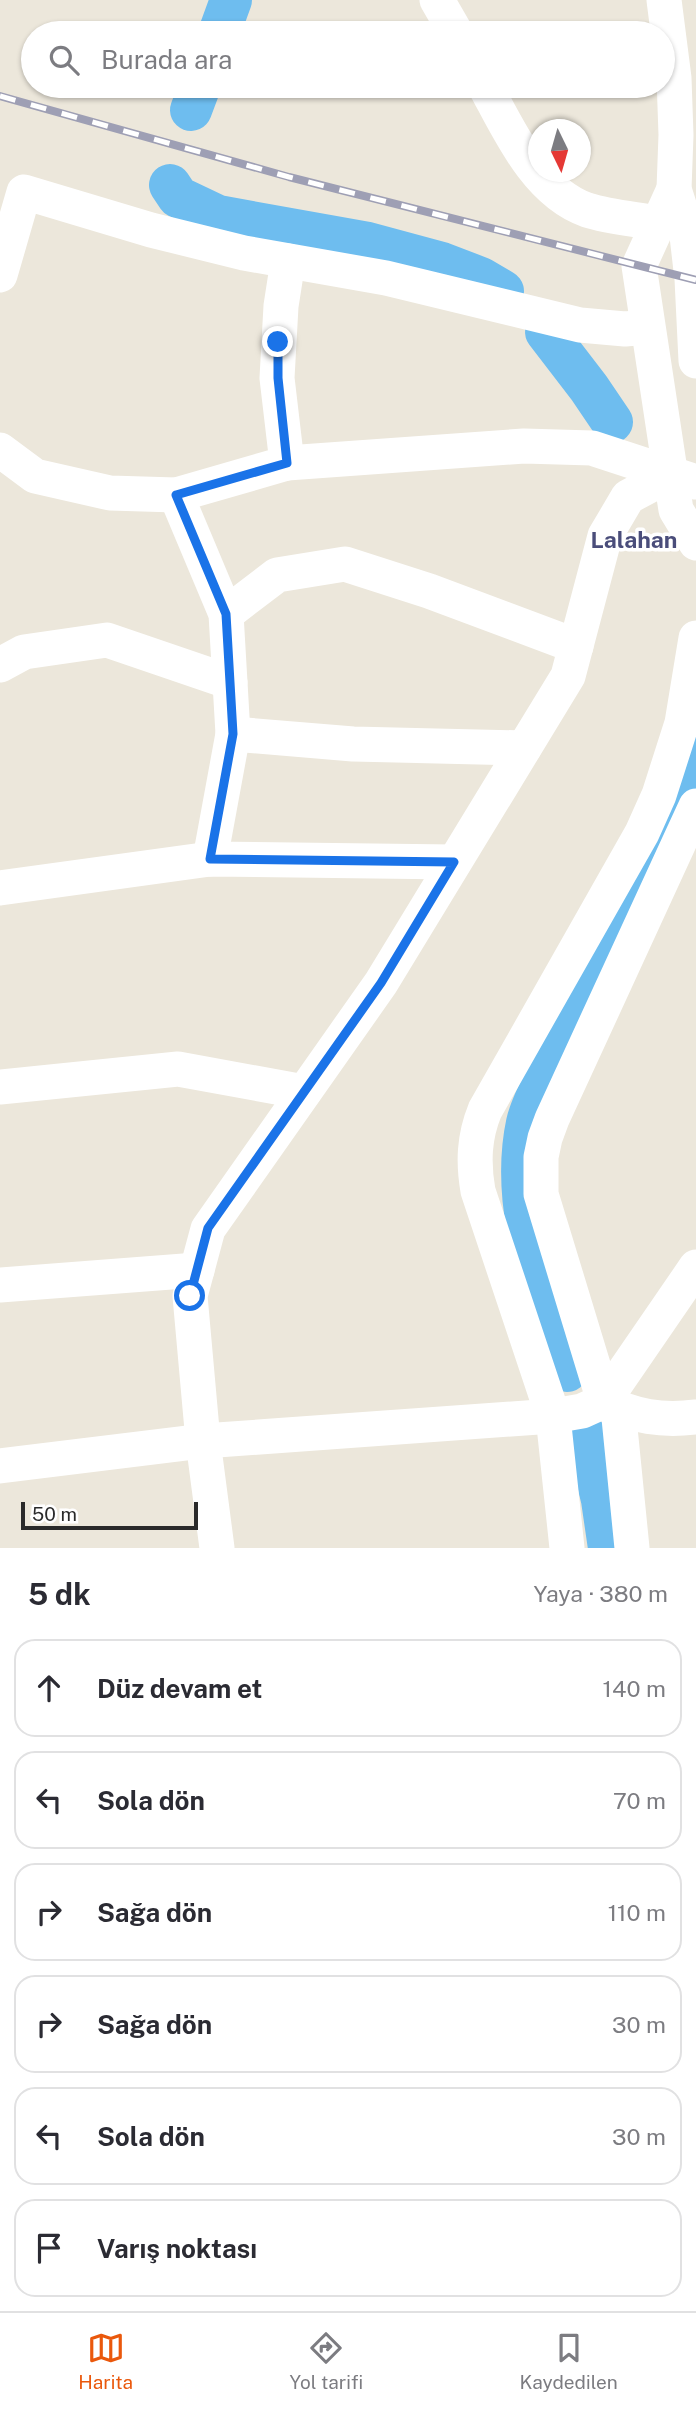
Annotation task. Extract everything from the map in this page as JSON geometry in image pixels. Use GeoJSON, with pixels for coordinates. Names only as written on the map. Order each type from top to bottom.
{"type":"FeatureCollection","features":[{"type":"Feature","properties":{"kind":"street"},"geometry":{"type":"LineString","coordinates":[[437,0],[449,21]]}},
{"type":"Feature","properties":{"kind":"street"},"geometry":{"type":"LineString","coordinates":[[664,0],[667,21]]}},
{"type":"Feature","properties":{"kind":"street"},"geometry":{"type":"LineString","coordinates":[[492,98],[523,154],[550,185],[586,210],[680,227]]}},
{"type":"Feature","properties":{"kind":"street"},"geometry":{"type":"LineString","coordinates":[[675,98],[674,189],[692,279],[696,361]]}},
{"type":"Feature","properties":{"kind":"street"},"geometry":{"type":"LineString","coordinates":[[0,275],[24,192],[200,243],[386,278],[580,325],[603,328],[647,327]]}},
{"type":"Feature","properties":{"kind":"street"},"geometry":{"type":"LineString","coordinates":[[680,227],[639,266],[647,327],[683,478],[676,510],[696,543]]}},
{"type":"Feature","properties":{"kind":"street"},"geometry":{"type":"LineString","coordinates":[[287,463],[278,378],[281,306],[288,261]]}},
{"type":"Feature","properties":{"kind":"street"},"geometry":{"type":"LineString","coordinates":[[0,450],[35,476],[110,493],[176,495],[287,463],[524,446],[592,448],[683,478]]}},
{"type":"Feature","properties":{"kind":"street"},"geometry":{"type":"LineString","coordinates":[[218,1548],[203,1441],[190,1296],[208,1228],[381,983],[568,676],[605,536],[628,497],[683,478]]}},
{"type":"Feature","properties":{"kind":"street"},"geometry":{"type":"LineString","coordinates":[[176,495],[226,614],[233,734],[210,859]]}},
{"type":"Feature","properties":{"kind":"street"},"geometry":{"type":"LineString","coordinates":[[226,614],[278,575],[345,564],[429,591],[576,646]]}},
{"type":"Feature","properties":{"kind":"street"},"geometry":{"type":"LineString","coordinates":[[568,1548],[553,1416],[478,1191],[476,1140],[485,1110],[637,843],[655,804],[682,723],[696,638]]}},
{"type":"Feature","properties":{"kind":"street"},"geometry":{"type":"LineString","coordinates":[[0,665],[24,652],[107,640],[230,682]]}},
{"type":"Feature","properties":{"kind":"street"},"geometry":{"type":"LineString","coordinates":[[233,734],[353,744],[524,748]]}},
{"type":"Feature","properties":{"kind":"street"},"geometry":{"type":"LineString","coordinates":[[632,1548],[611,1405],[545,1210],[540,1177],[541,1157],[552,1119],[696,806]]}},
{"type":"Feature","properties":{"kind":"street"},"geometry":{"type":"LineString","coordinates":[[0,888],[210,859],[454,862]]}},
{"type":"Feature","properties":{"kind":"street"},"geometry":{"type":"LineString","coordinates":[[0,1087],[178,1069],[304,1092]]}},
{"type":"Feature","properties":{"kind":"street"},"geometry":{"type":"LineString","coordinates":[[611,1405],[696,1267]]}},
{"type":"Feature","properties":{"kind":"street"},"geometry":{"type":"LineString","coordinates":[[0,1285],[197,1270]]}},
{"type":"Feature","properties":{"kind":"street"},"geometry":{"type":"LineString","coordinates":[[0,1466],[203,1441],[553,1416],[611,1405],[646,1418],[696,1418]]}},
{"type":"Feature","properties":{"kind":"waterway"},"geometry":{"type":"LineString","coordinates":[[223,21],[231,0]]}},
{"type":"Feature","properties":{"kind":"waterway"},"geometry":{"type":"LineString","coordinates":[[191,110],[196,98]]}},
{"type":"Feature","properties":{"kind":"waterway"},"geometry":{"type":"LineString","coordinates":[[170,185],[178,197],[218,216],[368,243],[442,263],[481,278],[503,291]]}},
{"type":"Feature","properties":{"kind":"waterway"},"geometry":{"type":"LineString","coordinates":[[546,332],[612,422]]}},
{"type":"Feature","properties":{"kind":"waterway"},"geometry":{"type":"LineString","coordinates":[[567,1371],[539,1280],[526,1217],[522,1186],[527,1123],[543,1082],[673,812],[696,757]]}},
{"type":"Feature","properties":{"kind":"waterway"},"geometry":{"type":"LineString","coordinates":[[587,1437],[602,1500],[609,1548]]}},
{"type":"Feature","properties":{"kind":"railway"},"geometry":{"type":"LineString","coordinates":[[0,96],[289,177],[696,280]]}},
{"type":"Feature","properties":{"kind":"district","name":"Lalahan"},"geometry":{"type":"Point","coordinates":[634,540]}},
{"type":"Feature","properties":{"kind":"route"},"geometry":{"type":"LineString","coordinates":[[190,1296],[208,1228],[381,983],[454,862],[210,859],[233,734],[226,614],[176,495],[287,463],[278,378],[278,342]]}}]}
